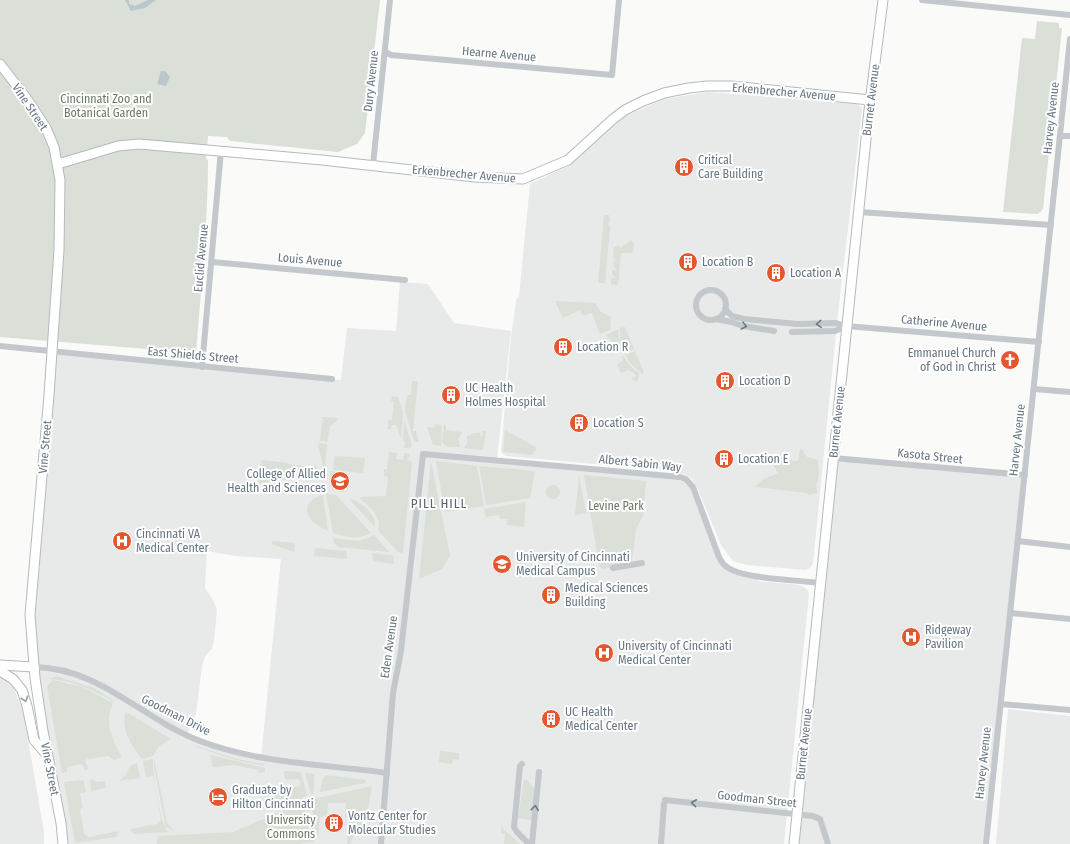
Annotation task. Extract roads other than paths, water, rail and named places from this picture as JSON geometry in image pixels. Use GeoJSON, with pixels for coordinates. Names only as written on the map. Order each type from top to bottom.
{"type":"FeatureCollection","features":[{"type":"Feature","properties":{"kind":"street","name":"Dury Avenue"},"geometry":{"type":"LineString","coordinates":[[373,165],[390,0]]}},
{"type":"Feature","properties":{"kind":"street","name":"Hearne Avenue"},"geometry":{"type":"LineString","coordinates":[[384,52],[391,55],[612,75],[620,0]]}},
{"type":"Feature","properties":{"kind":"street","name":"Burnet Avenue"},"geometry":{"type":"LineString","coordinates":[[794,844],[846,326],[870,100],[883,0]]}},
{"type":"Feature","properties":{"kind":"street"},"geometry":{"type":"LineString","coordinates":[[922,0],[1070,15]]}},
{"type":"Feature","properties":{"kind":"street","name":"Harvey Avenue"},"geometry":{"type":"LineString","coordinates":[[986,844],[1070,39]]}},
{"type":"Feature","properties":{"kind":"street","name":"Vine Street"},"geometry":{"type":"LineString","coordinates":[[0,64],[27,99],[46,128],[58,164],[60,219],[49,403],[30,615],[34,667],[48,756],[61,823],[63,844]]}},
{"type":"Feature","properties":{"kind":"street","name":"Erkenbrecher Avenue"},"geometry":{"type":"LineString","coordinates":[[58,164],[118,146],[139,144],[221,150],[432,172],[523,179],[568,160],[597,132],[626,110],[664,93],[695,87],[730,86],[870,100]]}},
{"type":"Feature","properties":{"kind":"street"},"geometry":{"type":"LineString","coordinates":[[1060,136],[1070,136]]}},
{"type":"Feature","properties":{"kind":"street","name":"Euclid Avenue"},"geometry":{"type":"LineString","coordinates":[[202,367],[221,150]]}},
{"type":"Feature","properties":{"kind":"street"},"geometry":{"type":"LineString","coordinates":[[859,212],[1051,225]]}},
{"type":"Feature","properties":{"kind":"street","name":"Louis Avenue"},"geometry":{"type":"LineString","coordinates":[[212,262],[405,280]]}},
{"type":"Feature","properties":{"kind":"street"},"geometry":{"type":"LineString","coordinates":[[716,319],[720,317],[725,309],[724,299],[717,292],[708,291],[700,296],[696,305],[699,314],[706,319],[716,319],[742,326],[774,331]]}},
{"type":"Feature","properties":{"kind":"street","name":"Catherine Avenue"},"geometry":{"type":"LineString","coordinates":[[725,309],[732,316],[744,319],[798,324],[836,323],[846,326],[1039,342]]}},
{"type":"Feature","properties":{"kind":"street","name":"Catherine Avenue"},"geometry":{"type":"LineString","coordinates":[[792,332],[835,331],[846,326]]}},
{"type":"Feature","properties":{"kind":"street","name":"East Shields Street"},"geometry":{"type":"LineString","coordinates":[[0,346],[332,379]]}},
{"type":"Feature","properties":{"kind":"street"},"geometry":{"type":"LineString","coordinates":[[1034,389],[1070,392]]}},
{"type":"Feature","properties":{"kind":"street","name":"Albert Sabin Way"},"geometry":{"type":"LineString","coordinates":[[423,454],[680,477],[686,479],[693,487],[719,557],[726,567],[741,573],[757,576],[820,583]]}},
{"type":"Feature","properties":{"kind":"street","name":"Eden Avenue"},"geometry":{"type":"LineString","coordinates":[[381,844],[388,773],[393,693],[400,656],[423,454]]}},
{"type":"Feature","properties":{"kind":"street","name":"Kasota Street"},"geometry":{"type":"LineString","coordinates":[[833,458],[1025,475]]}},
{"type":"Feature","properties":{"kind":"street"},"geometry":{"type":"LineString","coordinates":[[1018,541],[1070,546]]}},
{"type":"Feature","properties":{"kind":"street"},"geometry":{"type":"LineString","coordinates":[[613,568],[642,563]]}},
{"type":"Feature","properties":{"kind":"street"},"geometry":{"type":"LineString","coordinates":[[1011,613],[1070,619]]}},
{"type":"Feature","properties":{"kind":"street"},"geometry":{"type":"LineString","coordinates":[[0,665],[34,667]]}},
{"type":"Feature","properties":{"kind":"street","name":"Goodman Drive"},"geometry":{"type":"LineString","coordinates":[[34,667],[52,669],[85,677],[102,684],[127,702],[174,728],[215,746],[250,756],[279,762],[388,773]]}},
{"type":"Feature","properties":{"kind":"street"},"geometry":{"type":"LineString","coordinates":[[0,671],[13,679],[22,690],[34,740],[48,756]]}},
{"type":"Feature","properties":{"kind":"street"},"geometry":{"type":"LineString","coordinates":[[1001,704],[1070,710]]}},
{"type":"Feature","properties":{"kind":"street"},"geometry":{"type":"LineString","coordinates":[[522,764],[520,766],[514,827],[517,832],[530,844]]}},
{"type":"Feature","properties":{"kind":"street"},"geometry":{"type":"LineString","coordinates":[[530,844],[539,772]]}},
{"type":"Feature","properties":{"kind":"street","name":"Goodman Street"},"geometry":{"type":"LineString","coordinates":[[661,844],[664,802],[723,806],[813,816],[820,819],[828,844]]}},
{"type":"Feature","properties":{"kind":"place","name":"Critical Care Building"},"geometry":{"type":"Point","coordinates":[684,167]}},
{"type":"Feature","properties":{"kind":"place","name":"Location B"},"geometry":{"type":"Point","coordinates":[688,262]}},
{"type":"Feature","properties":{"kind":"place","name":"Location A"},"geometry":{"type":"Point","coordinates":[776,273]}},
{"type":"Feature","properties":{"kind":"place","name":"Location R"},"geometry":{"type":"Point","coordinates":[563,347]}},
{"type":"Feature","properties":{"kind":"place","name":"Emmanuel Church of God in Christ"},"geometry":{"type":"Point","coordinates":[1010,360]}},
{"type":"Feature","properties":{"kind":"place","name":"Location D"},"geometry":{"type":"Point","coordinates":[725,381]}},
{"type":"Feature","properties":{"kind":"place","name":"UC Health Holmes Hospital"},"geometry":{"type":"Point","coordinates":[451,395]}},
{"type":"Feature","properties":{"kind":"place","name":"Location S"},"geometry":{"type":"Point","coordinates":[579,423]}},
{"type":"Feature","properties":{"kind":"place","name":"Location E"},"geometry":{"type":"Point","coordinates":[724,459]}},
{"type":"Feature","properties":{"kind":"place","name":"College of Allied Health and Sciences"},"geometry":{"type":"Point","coordinates":[340,481]}},
{"type":"Feature","properties":{"kind":"place","name":"Cincinnati VA Medical Center"},"geometry":{"type":"Point","coordinates":[122,541]}},
{"type":"Feature","properties":{"kind":"place","name":"University of Cincinnati Medical Campus"},"geometry":{"type":"Point","coordinates":[502,564]}},
{"type":"Feature","properties":{"kind":"place","name":"Medical Sciences Building"},"geometry":{"type":"Point","coordinates":[551,595]}},
{"type":"Feature","properties":{"kind":"place","name":"Ridgeway Pavilion"},"geometry":{"type":"Point","coordinates":[911,637]}},
{"type":"Feature","properties":{"kind":"place","name":"University of Cincinnati Medical Center"},"geometry":{"type":"Point","coordinates":[604,653]}},
{"type":"Feature","properties":{"kind":"place","name":"UC Health Medical Center"},"geometry":{"type":"Point","coordinates":[551,719]}},
{"type":"Feature","properties":{"kind":"place","name":"Graduate by Hilton Cincinnati"},"geometry":{"type":"Point","coordinates":[218,797]}},
{"type":"Feature","properties":{"kind":"place","name":"Vontz Center for Molecular Studies"},"geometry":{"type":"Point","coordinates":[334,823]}},
{"type":"Feature","properties":{"kind":"district","name":"PILL HILL"},"geometry":{"type":"Point","coordinates":[439,503]}},
{"type":"Feature","properties":{"kind":"park label","name":"Cincinnati Zoo and Botanical Garden"},"geometry":{"type":"Point","coordinates":[106,106]}},
{"type":"Feature","properties":{"kind":"park label","name":"Levine Park"},"geometry":{"type":"Point","coordinates":[616,506]}},
{"type":"Feature","properties":{"kind":"park label","name":"University Commons"},"geometry":{"type":"Point","coordinates":[291,827]}}]}
